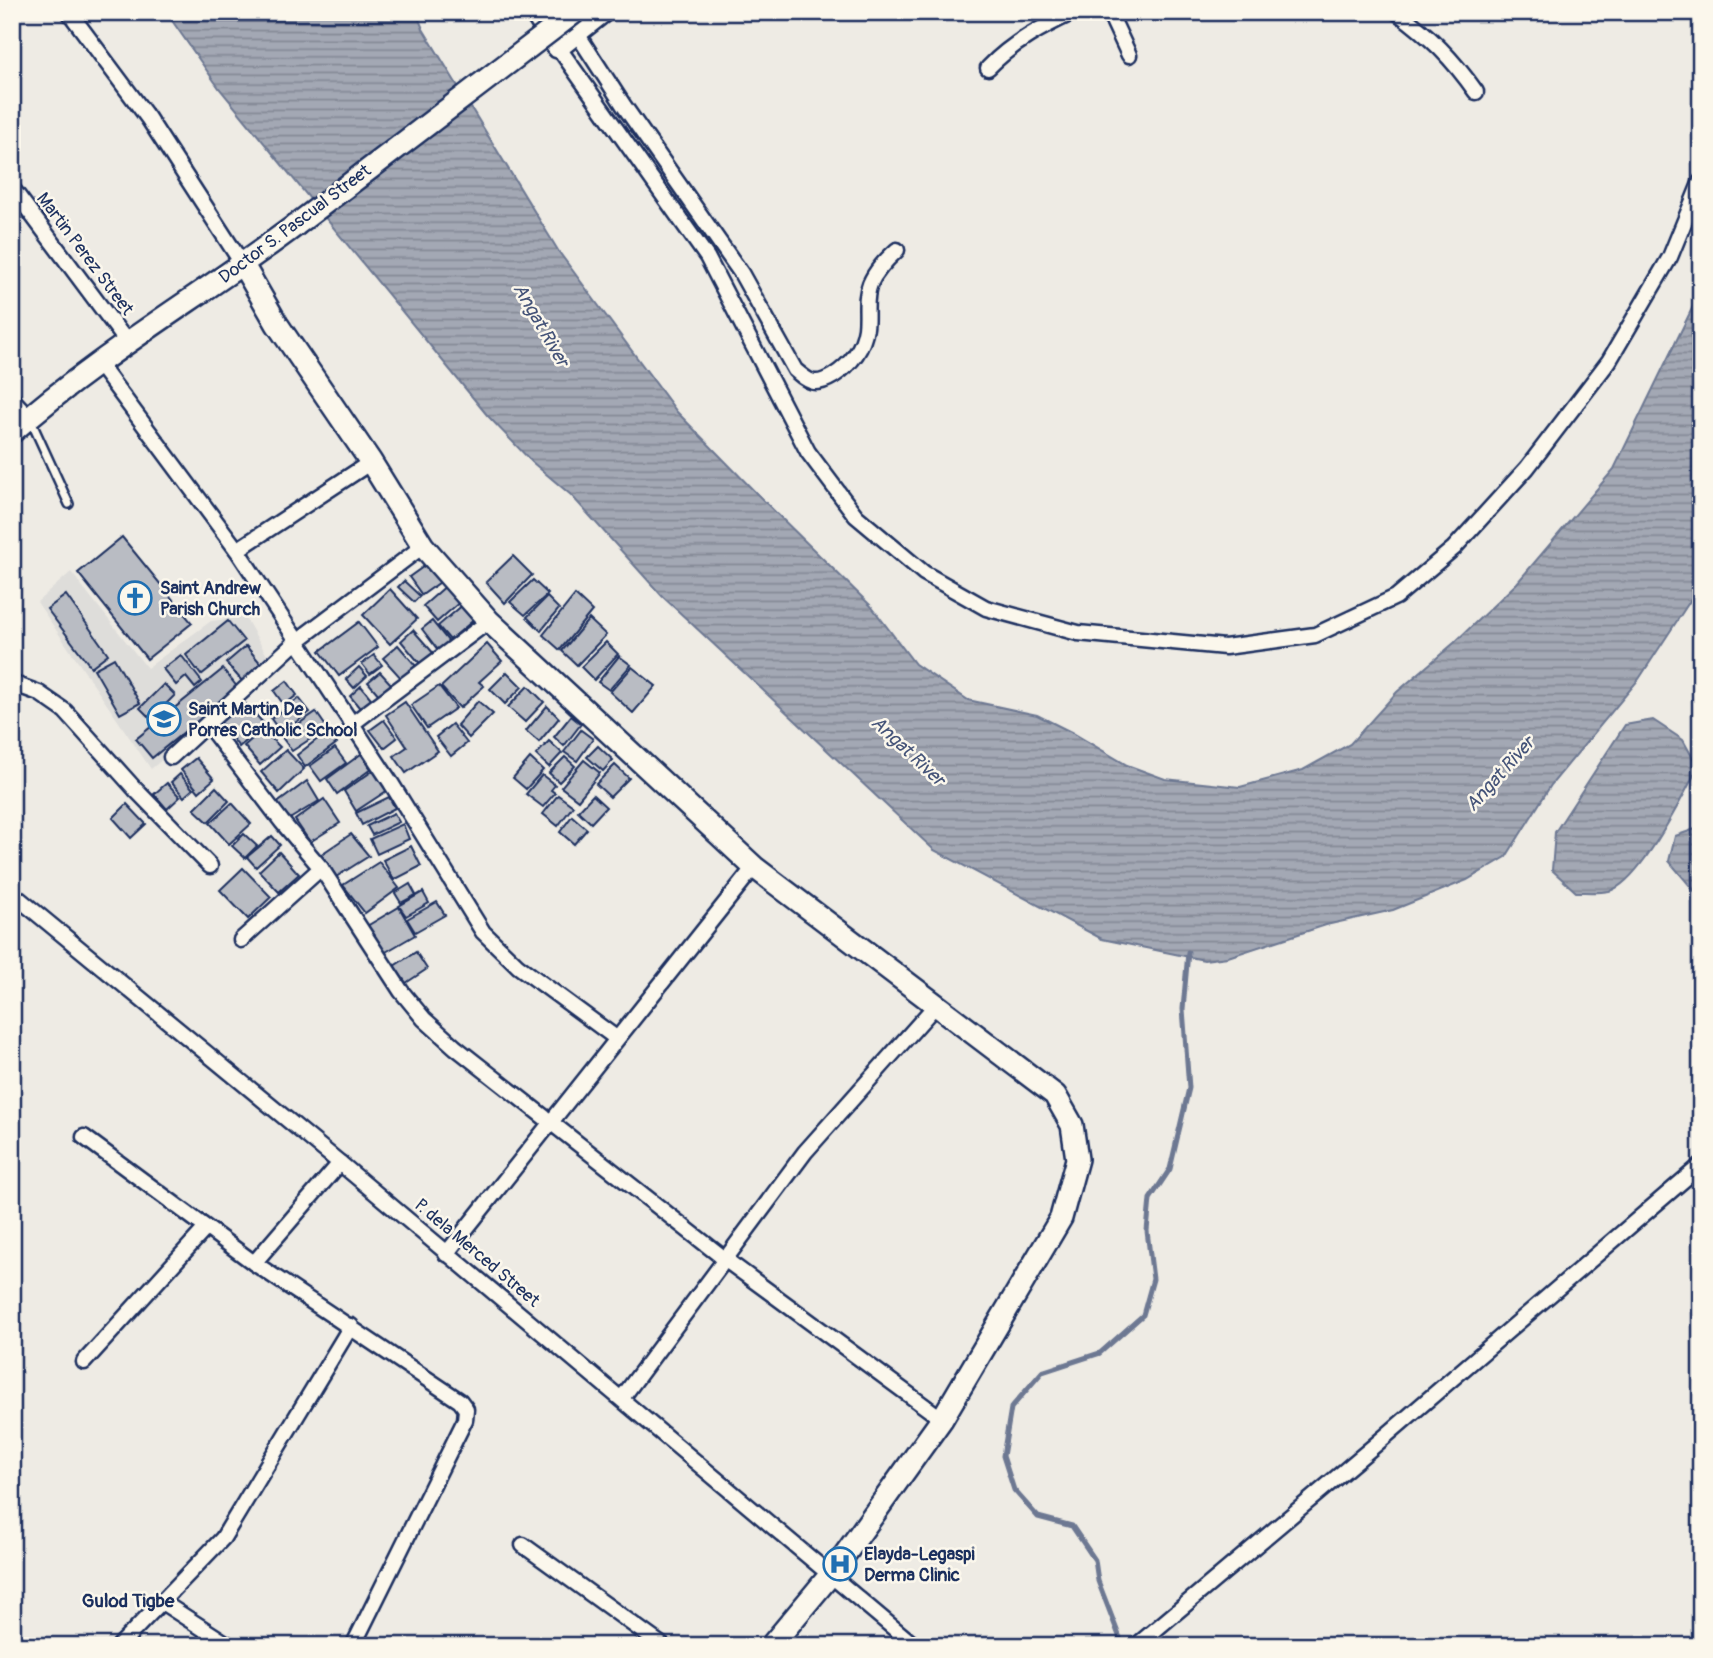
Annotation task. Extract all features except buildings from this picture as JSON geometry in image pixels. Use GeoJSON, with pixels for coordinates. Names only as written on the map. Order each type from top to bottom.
{"type":"FeatureCollection","features":[{"type":"Feature","properties":{"kind":"street"},"geometry":{"type":"LineString","coordinates":[[69,12],[148,118],[243,265],[277,324],[371,462],[424,546],[489,621],[754,867],[1055,1095],[1072,1125],[1077,1159],[1061,1219],[942,1419],[831,1574],[771,1646]]}},
{"type":"Feature","properties":{"kind":"street"},"geometry":{"type":"LineString","coordinates":[[535,12],[707,257],[808,452],[856,516],[924,573],[986,608],[1079,633],[1226,647],[1315,635],[1396,597],[1454,548],[1527,468],[1609,361],[1670,257],[1701,181]]}},
{"type":"Feature","properties":{"kind":"street"},"geometry":{"type":"LineString","coordinates":[[558,47],[575,22],[602,12]]}},
{"type":"Feature","properties":{"kind":"street"},"geometry":{"type":"LineString","coordinates":[[988,68],[1023,37],[1074,12]]}},
{"type":"Feature","properties":{"kind":"street"},"geometry":{"type":"LineString","coordinates":[[1109,12],[1129,55]]}},
{"type":"Feature","properties":{"kind":"street"},"geometry":{"type":"LineString","coordinates":[[1397,12],[1423,31],[1453,60],[1476,92]]}},
{"type":"Feature","properties":{"kind":"street"},"geometry":{"type":"LineString","coordinates":[[575,22],[624,106],[741,273],[795,370],[809,382],[823,383],[842,371],[860,350],[866,328],[866,302],[870,285],[880,266],[897,250]]}},
{"type":"Feature","properties":{"kind":"street","name":"Doctor S. Pascual Street"},"geometry":{"type":"LineString","coordinates":[[12,432],[98,363],[243,265],[575,22]]}},
{"type":"Feature","properties":{"kind":"street","name":"Martin Perez Street"},"geometry":{"type":"LineString","coordinates":[[12,188],[127,342]]}},
{"type":"Feature","properties":{"kind":"street"},"geometry":{"type":"LineString","coordinates":[[98,363],[237,550],[352,724],[483,932],[518,967],[616,1038]]}},
{"type":"Feature","properties":{"kind":"street"},"geometry":{"type":"LineString","coordinates":[[12,399],[29,417]]}},
{"type":"Feature","properties":{"kind":"street"},"geometry":{"type":"LineString","coordinates":[[237,550],[371,462]]}},
{"type":"Feature","properties":{"kind":"street"},"geometry":{"type":"LineString","coordinates":[[172,757],[297,641],[424,546]]}},
{"type":"Feature","properties":{"kind":"street"},"geometry":{"type":"LineString","coordinates":[[352,724],[489,621]]}},
{"type":"Feature","properties":{"kind":"street"},"geometry":{"type":"LineString","coordinates":[[12,683],[39,693],[65,711],[135,789],[210,866]]}},
{"type":"Feature","properties":{"kind":"street"},"geometry":{"type":"LineString","coordinates":[[208,725],[321,868],[356,917],[394,980],[424,1019],[455,1047],[726,1260],[942,1419]]}},
{"type":"Feature","properties":{"kind":"street"},"geometry":{"type":"LineString","coordinates":[[446,1254],[754,867]]}},
{"type":"Feature","properties":{"kind":"street"},"geometry":{"type":"LineString","coordinates":[[241,940],[321,868]]}},
{"type":"Feature","properties":{"kind":"street","name":"P. dela Merced Street"},"geometry":{"type":"LineString","coordinates":[[12,893],[622,1398],[915,1646]]}},
{"type":"Feature","properties":{"kind":"street"},"geometry":{"type":"LineString","coordinates":[[622,1398],[805,1152],[935,1006]]}},
{"type":"Feature","properties":{"kind":"street"},"geometry":{"type":"LineString","coordinates":[[84,1137],[254,1263],[460,1401],[466,1409],[465,1420],[353,1646]]}},
{"type":"Feature","properties":{"kind":"street"},"geometry":{"type":"LineString","coordinates":[[254,1263],[340,1163]]}},
{"type":"Feature","properties":{"kind":"street"},"geometry":{"type":"LineString","coordinates":[[1136,1646],[1374,1446],[1701,1164]]}},
{"type":"Feature","properties":{"kind":"street"},"geometry":{"type":"LineString","coordinates":[[84,1362],[206,1228]]}},
{"type":"Feature","properties":{"kind":"street"},"geometry":{"type":"LineString","coordinates":[[119,1646],[223,1538],[351,1326]]}},
{"type":"Feature","properties":{"kind":"street"},"geometry":{"type":"LineString","coordinates":[[523,1545],[663,1646]]}},
{"type":"Feature","properties":{"kind":"street"},"geometry":{"type":"LineString","coordinates":[[162,1602],[230,1646]]}},
{"type":"Feature","properties":{"kind":"lane"},"geometry":{"type":"LineString","coordinates":[[29,417],[69,504]]}},
{"type":"Feature","properties":{"kind":"shaded area","name":"Saint Martin De Porres Catholic School"},"geometry":{"type":"Polygon","coordinates":[[[71,572],[147,668],[211,621],[245,617],[273,666],[151,769],[37,602],[71,572]]]}},
{"type":"Feature","properties":{"kind":"water","name":"Angat River"},"geometry":{"type":"Polygon","coordinates":[[[166,12],[416,12],[423,29],[559,252],[677,412],[871,606],[915,664],[968,700],[1037,715],[1127,765],[1165,779],[1240,787],[1303,770],[1350,744],[1397,692],[1517,583],[1614,469],[1701,290],[1701,584],[1639,679],[1551,785],[1506,857],[1467,880],[1393,910],[1326,925],[1228,957],[1204,960],[1102,939],[934,850],[662,596],[571,495],[532,462],[487,415],[219,88],[166,12]]]}},
{"type":"Feature","properties":{"kind":"water"},"geometry":{"type":"Polygon","coordinates":[[[1653,720],[1683,740],[1698,767],[1660,837],[1634,872],[1621,885],[1609,891],[1576,892],[1552,870],[1555,832],[1625,725],[1653,720]]]}},
{"type":"Feature","properties":{"kind":"water"},"geometry":{"type":"Polygon","coordinates":[[[1701,827],[1701,899],[1669,861],[1675,836],[1701,827]]]}},
{"type":"Feature","properties":{"kind":"waterway"},"geometry":{"type":"LineString","coordinates":[[1123,1646],[1098,1581],[1095,1560],[1072,1526],[1038,1517],[1014,1490],[1003,1456],[1011,1408],[1042,1372],[1100,1353],[1143,1315],[1153,1279],[1147,1231],[1150,1199],[1170,1169],[1189,1088],[1183,1009],[1188,952]]}},
{"type":"Feature","properties":{"kind":"place","name":"Saint Andrew Parish Church"},"geometry":{"type":"Point","coordinates":[135,598]}},
{"type":"Feature","properties":{"kind":"place","name":"Saint Martin De Porres Catholic School"},"geometry":{"type":"Point","coordinates":[164,719]}},
{"type":"Feature","properties":{"kind":"place","name":"Elayda-Legaspi Derma Clinic"},"geometry":{"type":"Point","coordinates":[840,1564]}},
{"type":"Feature","properties":{"kind":"district","name":"Gulod Tigbe"},"geometry":{"type":"Point","coordinates":[128,1601]}}]}
